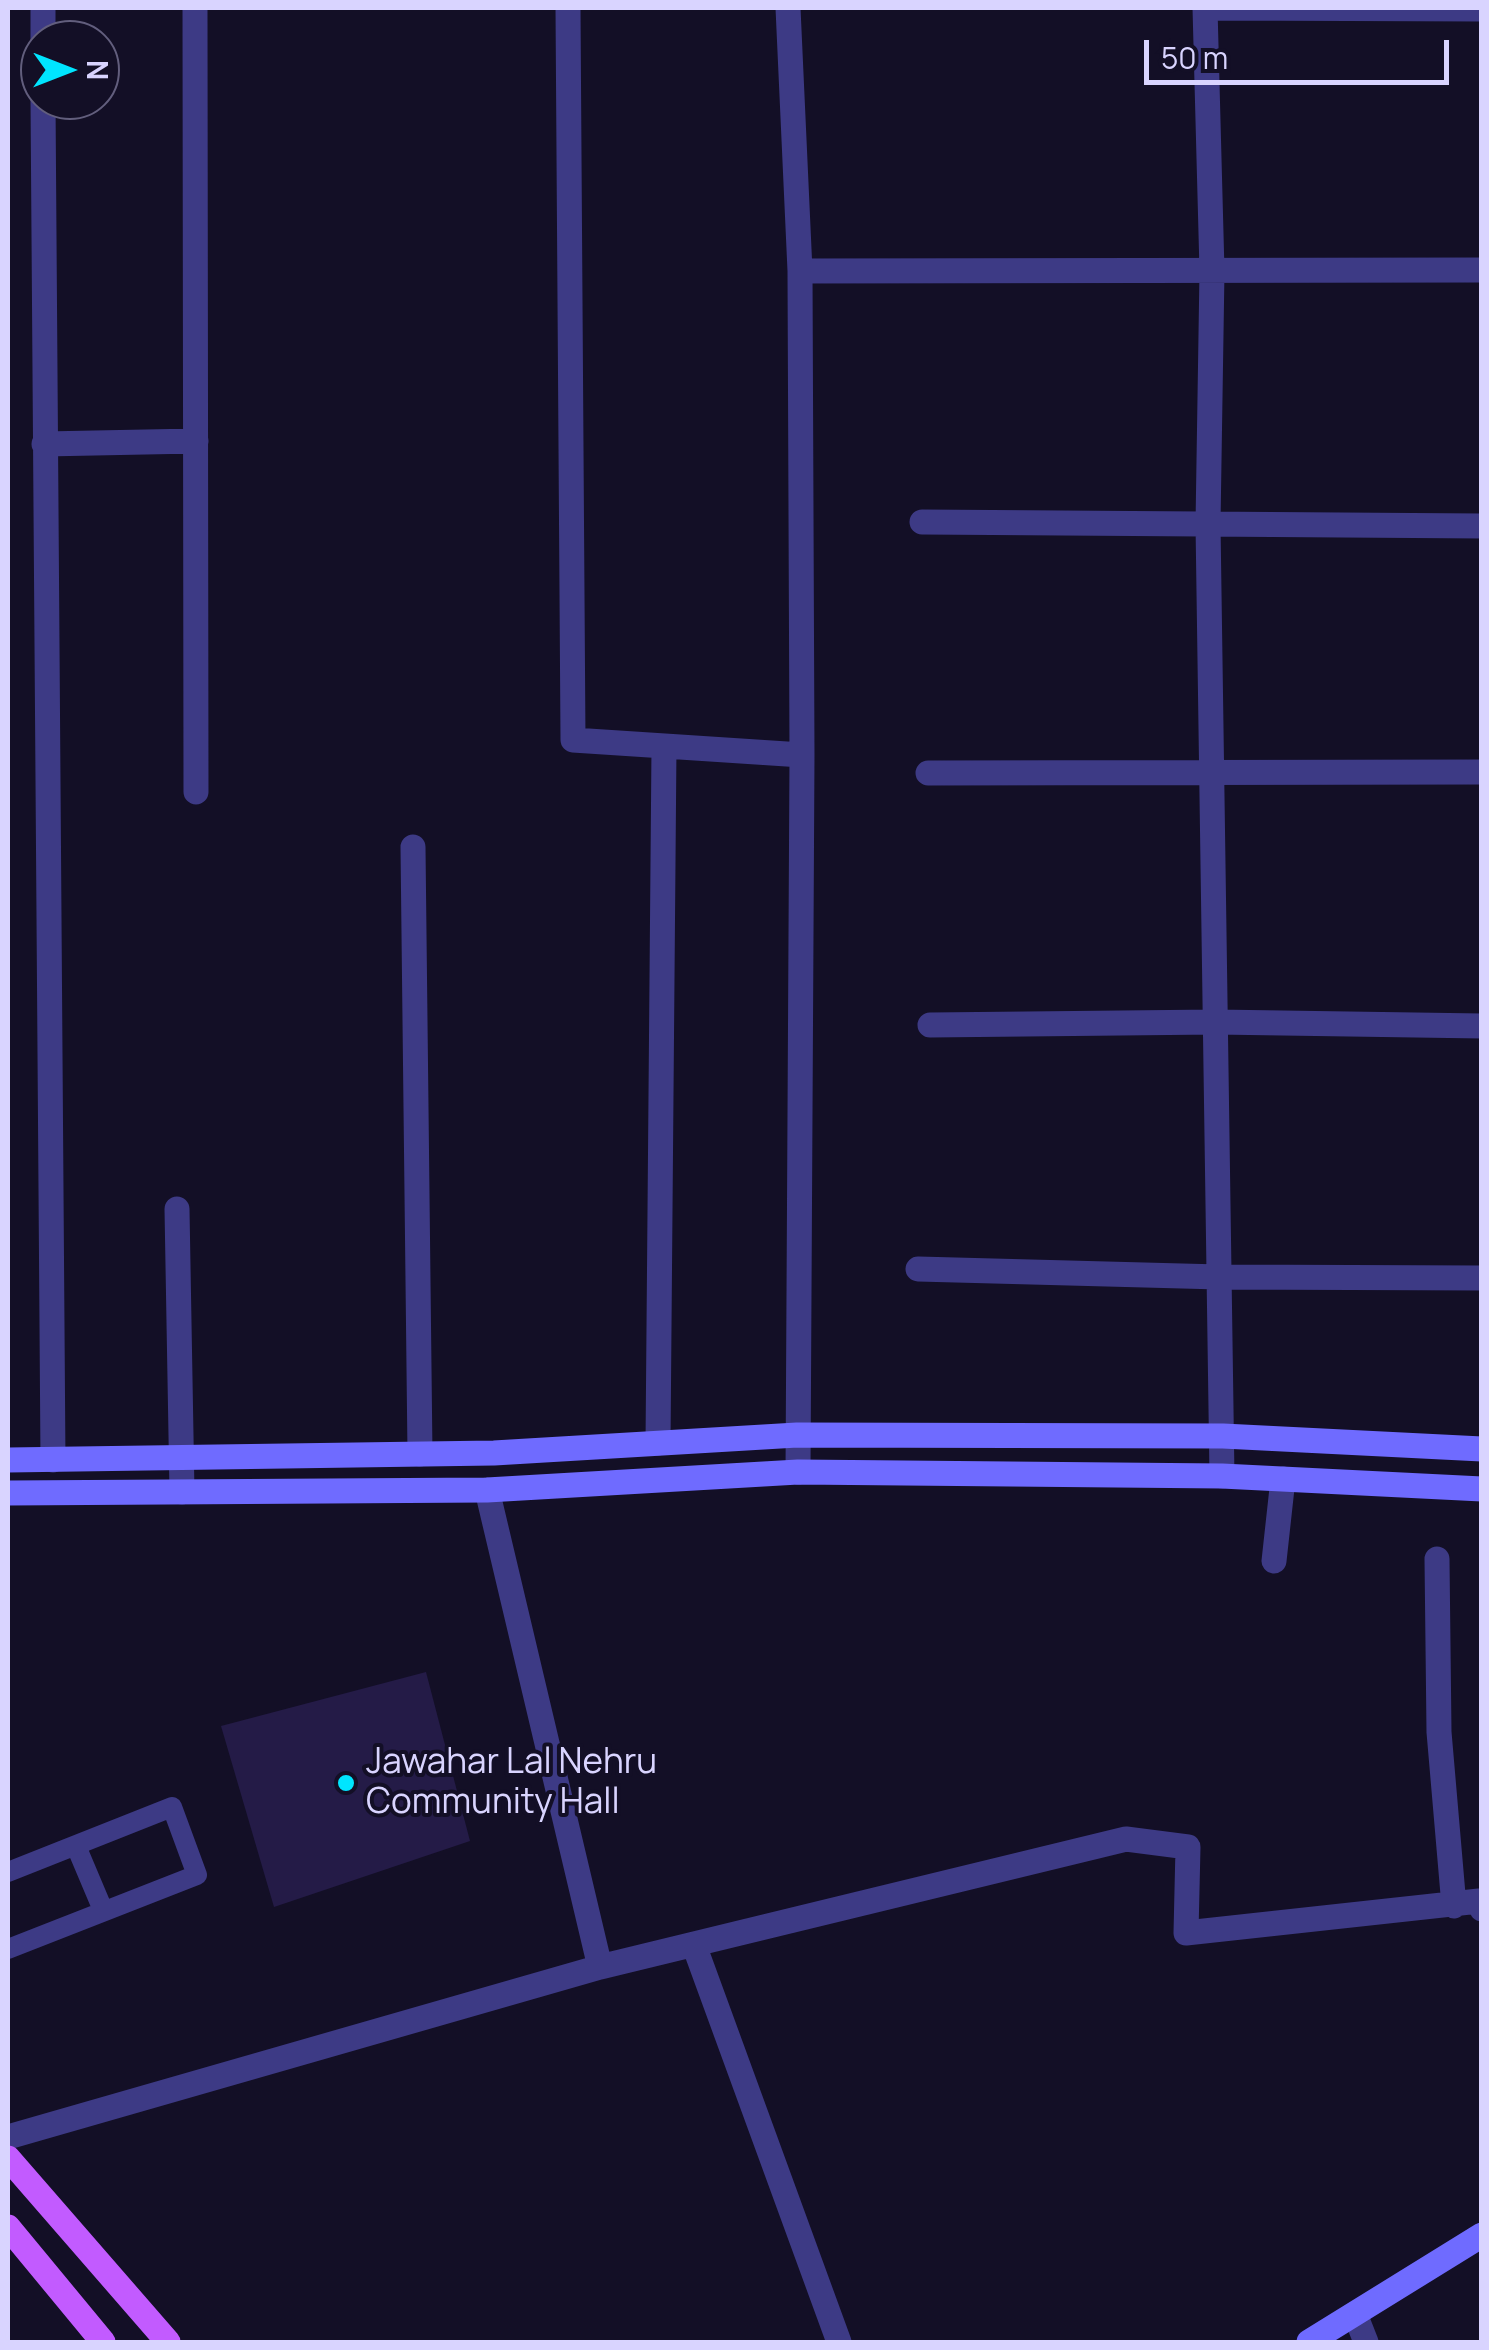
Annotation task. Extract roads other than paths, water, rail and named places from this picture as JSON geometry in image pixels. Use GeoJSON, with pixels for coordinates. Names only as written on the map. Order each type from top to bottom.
{"type":"FeatureCollection","features":[{"type":"Feature","properties":{"kind":"main road"},"geometry":{"type":"LineString","coordinates":[[8,2158],[168,2342]]}},
{"type":"Feature","properties":{"kind":"main road"},"geometry":{"type":"LineString","coordinates":[[8,2227],[103,2342]]}},
{"type":"Feature","properties":{"kind":"street"},"geometry":{"type":"LineString","coordinates":[[195,8],[196,792]]}},
{"type":"Feature","properties":{"kind":"street"},"geometry":{"type":"LineString","coordinates":[[568,8],[573,740],[802,756]]}},
{"type":"Feature","properties":{"kind":"street"},"geometry":{"type":"LineString","coordinates":[[788,8],[800,271],[798,1472]]}},
{"type":"Feature","properties":{"kind":"street"},"geometry":{"type":"LineString","coordinates":[[1205,8],[1212,270],[1208,524],[1222,1476]]}},
{"type":"Feature","properties":{"kind":"street"},"geometry":{"type":"LineString","coordinates":[[1214,8],[1482,9]]}},
{"type":"Feature","properties":{"kind":"street"},"geometry":{"type":"LineString","coordinates":[[43,120],[53,1460]]}},
{"type":"Feature","properties":{"kind":"street"},"geometry":{"type":"LineString","coordinates":[[800,271],[1482,270]]}},
{"type":"Feature","properties":{"kind":"street"},"geometry":{"type":"LineString","coordinates":[[44,444],[196,441]]}},
{"type":"Feature","properties":{"kind":"street"},"geometry":{"type":"LineString","coordinates":[[922,522],[1482,526]]}},
{"type":"Feature","properties":{"kind":"street"},"geometry":{"type":"LineString","coordinates":[[658,1444],[664,746]]}},
{"type":"Feature","properties":{"kind":"street"},"geometry":{"type":"LineString","coordinates":[[928,772],[1482,772]]}},
{"type":"Feature","properties":{"kind":"street"},"geometry":{"type":"LineString","coordinates":[[413,847],[420,1454]]}},
{"type":"Feature","properties":{"kind":"street"},"geometry":{"type":"LineString","coordinates":[[930,1025],[1216,1022],[1482,1026]]}},
{"type":"Feature","properties":{"kind":"street"},"geometry":{"type":"LineString","coordinates":[[177,1209],[182,1492]]}},
{"type":"Feature","properties":{"kind":"street"},"geometry":{"type":"LineString","coordinates":[[918,1268],[1220,1277],[1482,1278]]}},
{"type":"Feature","properties":{"kind":"street"},"geometry":{"type":"LineString","coordinates":[[8,1460],[420,1454],[797,1435],[1223,1436],[1482,1448]]}},
{"type":"Feature","properties":{"kind":"street"},"geometry":{"type":"LineString","coordinates":[[8,1494],[487,1490],[798,1472],[1222,1476],[1482,1490]]}},
{"type":"Feature","properties":{"kind":"street"},"geometry":{"type":"LineString","coordinates":[[1274,1562],[1283,1479]]}},
{"type":"Feature","properties":{"kind":"street"},"geometry":{"type":"LineString","coordinates":[[487,1490],[600,1967]]}},
{"type":"Feature","properties":{"kind":"street"},"geometry":{"type":"LineString","coordinates":[[1437,1559],[1440,1732],[1454,1906]]}},
{"type":"Feature","properties":{"kind":"street"},"geometry":{"type":"LineString","coordinates":[[8,2137],[600,1967],[1126,1839],[1188,1847],[1186,1933],[1479,1901],[1482,1909]]}},
{"type":"Feature","properties":{"kind":"street"},"geometry":{"type":"LineString","coordinates":[[694,1946],[839,2342]]}},
{"type":"Feature","properties":{"kind":"street"},"geometry":{"type":"LineString","coordinates":[[1309,2342],[1482,2235]]}},
{"type":"Feature","properties":{"kind":"street"},"geometry":{"type":"LineString","coordinates":[[1355,2314],[1366,2342]]}},
{"type":"Feature","properties":{"kind":"lane"},"geometry":{"type":"LineString","coordinates":[[8,1872],[172,1807],[196,1875],[8,1949]]}},
{"type":"Feature","properties":{"kind":"lane"},"geometry":{"type":"LineString","coordinates":[[76,1846],[103,1910]]}},
{"type":"Feature","properties":{"kind":"place","name":"Jawahar Lal Nehru Community Hall"},"geometry":{"type":"Point","coordinates":[346,1783]}}]}
